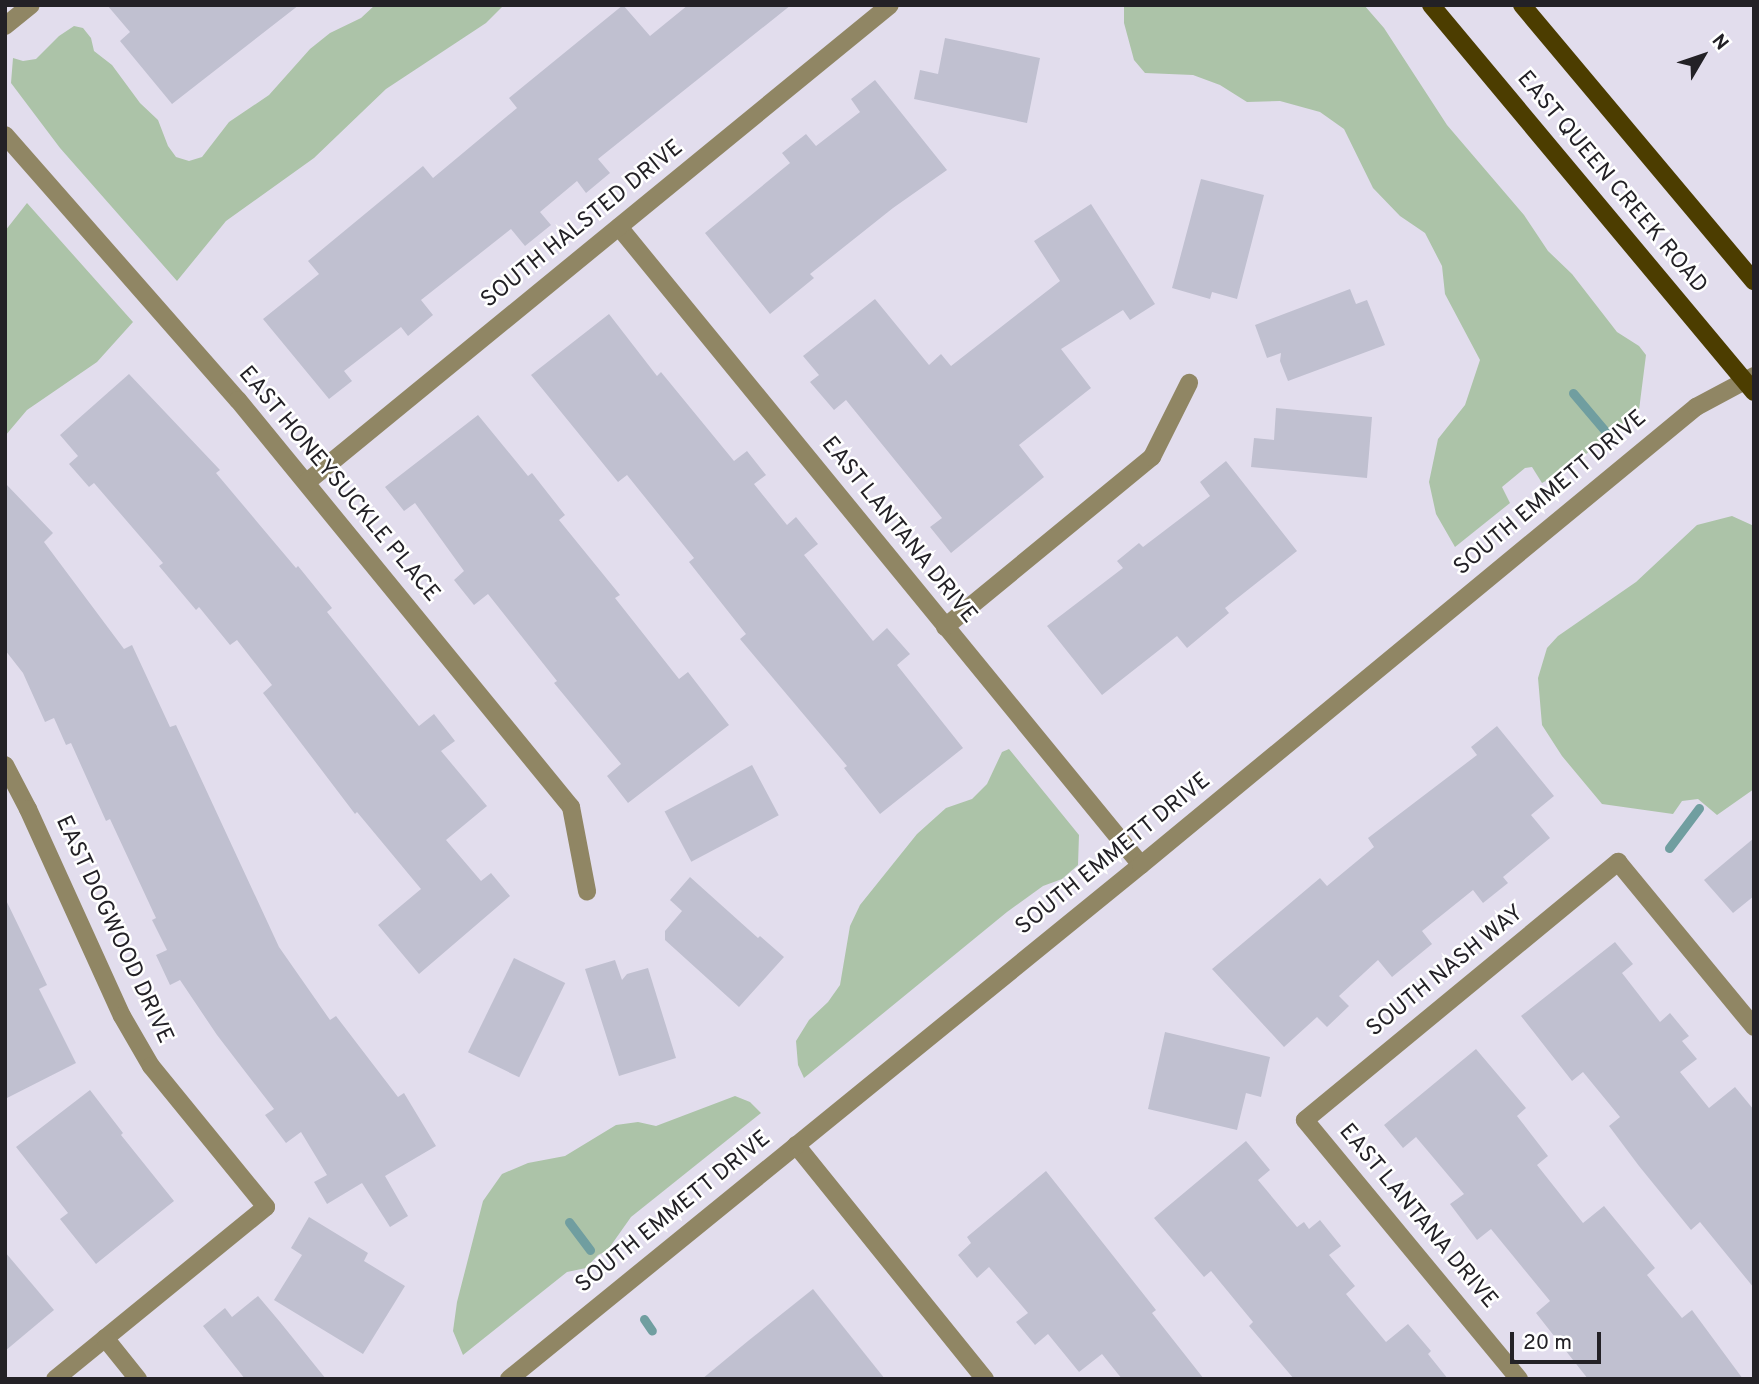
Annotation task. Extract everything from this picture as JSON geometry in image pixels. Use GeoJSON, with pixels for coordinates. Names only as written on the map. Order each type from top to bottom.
{"type":"FeatureCollection","features":[{"type":"Feature","properties":{"kind":"main road","name":"EAST QUEEN CREEK ROAD"},"geometry":{"type":"LineString","coordinates":[[1431,5],[1751,383]]}},
{"type":"Feature","properties":{"kind":"main road","name":"EAST QUEEN CREEK ROAD"},"geometry":{"type":"LineString","coordinates":[[1522,5],[1754,281]]}},
{"type":"Feature","properties":{"kind":"street"},"geometry":{"type":"LineString","coordinates":[[5,26],[31,5]]}},
{"type":"Feature","properties":{"kind":"street","name":"SOUTH HALSTED DRIVE"},"geometry":{"type":"LineString","coordinates":[[307,482],[890,5]]}},
{"type":"Feature","properties":{"kind":"street","name":"EAST HONEYSUCKLE PLACE"},"geometry":{"type":"LineString","coordinates":[[5,135],[307,482],[571,807],[587,891]]}},
{"type":"Feature","properties":{"kind":"street","name":"EAST LANTANA DRIVE"},"geometry":{"type":"LineString","coordinates":[[619,227],[1141,865]]}},
{"type":"Feature","properties":{"kind":"street"},"geometry":{"type":"LineString","coordinates":[[945,627],[1152,457],[1189,383]]}},
{"type":"Feature","properties":{"kind":"street","name":"SOUTH EMMETT DRIVE"},"geometry":{"type":"LineString","coordinates":[[509,1379],[1141,865],[1696,407],[1751,383]]}},
{"type":"Feature","properties":{"kind":"street","name":"EAST DOGWOOD DRIVE"},"geometry":{"type":"LineString","coordinates":[[5,765],[28,809],[122,1016],[151,1066],[266,1206],[105,1338]]}},
{"type":"Feature","properties":{"kind":"street","name":"SOUTH NASH WAY"},"geometry":{"type":"LineString","coordinates":[[1305,1120],[1618,862],[1754,1027]]}},
{"type":"Feature","properties":{"kind":"street","name":"EAST LANTANA DRIVE"},"geometry":{"type":"LineString","coordinates":[[1305,1120],[1519,1379]]}},
{"type":"Feature","properties":{"kind":"street"},"geometry":{"type":"LineString","coordinates":[[796,1145],[984,1378]]}},
{"type":"Feature","properties":{"kind":"street"},"geometry":{"type":"LineString","coordinates":[[55,1379],[105,1338],[138,1379]]}},
{"type":"Feature","properties":{"kind":"green space"},"geometry":{"type":"Polygon","coordinates":[[[375,5],[504,5],[486,23],[386,89],[314,158],[226,221],[177,281],[60,148],[11,83],[13,58],[23,61],[36,59],[59,36],[74,26],[83,28],[91,38],[94,51],[112,65],[140,103],[158,120],[168,146],[176,157],[189,161],[202,157],[229,122],[269,95],[310,49],[330,33],[361,18],[375,5]]]}},
{"type":"Feature","properties":{"kind":"green space"},"geometry":{"type":"Polygon","coordinates":[[[1124,5],[1364,5],[1384,28],[1447,125],[1524,215],[1548,251],[1572,274],[1617,332],[1639,346],[1646,355],[1639,410],[1568,469],[1542,483],[1532,467],[1525,468],[1502,487],[1510,503],[1455,547],[1436,514],[1429,482],[1438,439],[1465,405],[1480,360],[1445,294],[1442,266],[1425,233],[1400,216],[1373,188],[1344,129],[1320,112],[1280,101],[1247,102],[1220,85],[1193,75],[1145,73],[1134,60],[1124,23],[1124,5]]]}},
{"type":"Feature","properties":{"kind":"green space"},"geometry":{"type":"Polygon","coordinates":[[[27,203],[133,322],[97,362],[27,410],[5,436],[5,231],[27,203]]]}},
{"type":"Feature","properties":{"kind":"green space"},"geometry":{"type":"Polygon","coordinates":[[[1732,516],[1754,526],[1754,789],[1717,815],[1698,799],[1682,801],[1673,814],[1602,804],[1562,756],[1542,725],[1538,678],[1547,648],[1558,636],[1636,582],[1697,525],[1732,516]]]}},
{"type":"Feature","properties":{"kind":"green space"},"geometry":{"type":"Polygon","coordinates":[[[1009,749],[1079,835],[1078,865],[1062,879],[1043,886],[1007,912],[804,1078],[798,1065],[796,1041],[809,1020],[828,1002],[840,985],[850,926],[860,905],[917,834],[946,808],[972,799],[987,784],[1002,752],[1009,749]]]}},
{"type":"Feature","properties":{"kind":"green space"},"geometry":{"type":"Polygon","coordinates":[[[735,1096],[750,1102],[761,1113],[631,1217],[607,1251],[598,1255],[586,1268],[567,1272],[463,1355],[453,1331],[457,1302],[483,1201],[502,1174],[528,1163],[565,1156],[616,1125],[638,1122],[656,1126],[735,1096]]]}},
{"type":"Feature","properties":{"kind":"building"},"geometry":{"type":"Polygon","coordinates":[[[107,5],[299,5],[172,104],[120,41],[130,32],[107,5]]]}},
{"type":"Feature","properties":{"kind":"building"},"geometry":{"type":"Polygon","coordinates":[[[623,5],[650,36],[688,5],[791,5],[598,159],[610,173],[586,193],[577,181],[540,212],[551,225],[525,246],[511,229],[421,300],[433,315],[408,336],[401,327],[344,371],[352,381],[329,399],[263,319],[319,274],[308,261],[423,166],[433,178],[517,108],[509,98],[623,5]]]}},
{"type":"Feature","properties":{"kind":"building"},"geometry":{"type":"Polygon","coordinates":[[[945,38],[1040,58],[1027,123],[914,99],[920,70],[938,74],[945,38]]]}},
{"type":"Feature","properties":{"kind":"building"},"geometry":{"type":"Polygon","coordinates":[[[875,80],[947,170],[893,208],[810,274],[814,278],[770,314],[705,233],[790,163],[782,153],[806,134],[816,146],[860,112],[851,99],[875,80]]]}},
{"type":"Feature","properties":{"kind":"building"},"geometry":{"type":"Polygon","coordinates":[[[1201,179],[1264,195],[1237,299],[1212,292],[1210,299],[1172,288],[1201,179]]]}},
{"type":"Feature","properties":{"kind":"building"},"geometry":{"type":"Polygon","coordinates":[[[1091,204],[1155,304],[1130,320],[1123,310],[1061,349],[1091,388],[1019,445],[1044,477],[951,553],[930,527],[942,518],[846,400],[834,410],[810,382],[819,375],[803,356],[875,299],[929,365],[941,354],[951,366],[1060,281],[1034,241],[1091,204]]]}},
{"type":"Feature","properties":{"kind":"building"},"geometry":{"type":"Polygon","coordinates":[[[1350,289],[1356,304],[1367,300],[1385,345],[1288,381],[1280,361],[1281,353],[1267,358],[1255,325],[1350,289]]]}},
{"type":"Feature","properties":{"kind":"building"},"geometry":{"type":"Polygon","coordinates":[[[609,314],[657,376],[661,372],[734,461],[747,451],[766,475],[754,484],[787,525],[796,517],[818,544],[804,555],[873,641],[887,628],[910,654],[897,665],[963,748],[880,814],[844,768],[847,766],[740,639],[746,634],[689,562],[694,558],[627,475],[618,482],[531,375],[609,314]]]}},
{"type":"Feature","properties":{"kind":"building"},"geometry":{"type":"Polygon","coordinates":[[[129,374],[220,470],[216,473],[332,608],[327,612],[419,726],[434,714],[455,741],[441,751],[487,806],[446,840],[481,881],[491,873],[510,896],[419,974],[378,925],[421,889],[357,812],[355,814],[263,693],[272,685],[237,640],[230,645],[199,607],[196,610],[159,566],[163,563],[94,483],[89,487],[69,464],[78,456],[60,435],[129,374]]]}},
{"type":"Feature","properties":{"kind":"building"},"geometry":{"type":"Polygon","coordinates":[[[1276,408],[1372,417],[1367,478],[1251,467],[1254,438],[1274,440],[1276,408]]]}},
{"type":"Feature","properties":{"kind":"building"},"geometry":{"type":"Polygon","coordinates":[[[478,415],[528,476],[532,473],[565,515],[559,520],[620,595],[615,598],[679,679],[688,672],[729,725],[628,803],[607,776],[621,764],[554,683],[557,681],[488,594],[474,605],[454,580],[464,571],[415,503],[404,511],[385,487],[478,415]]]}},
{"type":"Feature","properties":{"kind":"building"},"geometry":{"type":"Polygon","coordinates":[[[1226,461],[1297,551],[1225,608],[1229,613],[1187,648],[1177,636],[1102,695],[1047,626],[1123,568],[1117,561],[1139,543],[1143,547],[1210,496],[1200,482],[1226,461]]]}},
{"type":"Feature","properties":{"kind":"building"},"geometry":{"type":"Polygon","coordinates":[[[5,483],[53,533],[44,542],[124,649],[132,645],[170,727],[176,725],[279,947],[330,1020],[336,1016],[398,1097],[404,1093],[436,1146],[385,1176],[408,1216],[390,1227],[362,1183],[327,1204],[314,1182],[327,1175],[301,1132],[286,1143],[265,1115],[274,1109],[217,1035],[180,980],[170,985],[156,955],[167,950],[152,920],[156,918],[110,819],[106,821],[71,743],[66,745],[54,718],[45,722],[23,673],[5,650],[5,483]]]}},
{"type":"Feature","properties":{"kind":"building"},"geometry":{"type":"Polygon","coordinates":[[[1497,726],[1554,796],[1531,815],[1550,838],[1503,877],[1508,883],[1483,903],[1473,890],[1422,931],[1432,944],[1392,977],[1378,960],[1339,996],[1349,1006],[1327,1027],[1317,1017],[1284,1047],[1212,969],[1320,878],[1327,886],[1374,847],[1368,838],[1477,755],[1471,747],[1497,726]]]}},
{"type":"Feature","properties":{"kind":"building"},"geometry":{"type":"Polygon","coordinates":[[[752,765],[779,815],[691,862],[665,811],[752,765]]]}},
{"type":"Feature","properties":{"kind":"building"},"geometry":{"type":"Polygon","coordinates":[[[1754,838],[1754,896],[1733,913],[1704,880],[1754,838]]]}},
{"type":"Feature","properties":{"kind":"building"},"geometry":{"type":"Polygon","coordinates":[[[690,877],[758,938],[760,936],[784,957],[739,1007],[665,940],[665,931],[682,911],[670,900],[690,877]]]}},
{"type":"Feature","properties":{"kind":"building"},"geometry":{"type":"Polygon","coordinates":[[[5,898],[47,985],[39,989],[76,1063],[5,1099],[5,898]]]}},
{"type":"Feature","properties":{"kind":"building"},"geometry":{"type":"Polygon","coordinates":[[[1615,942],[1633,964],[1622,973],[1660,1022],[1670,1013],[1689,1036],[1682,1041],[1697,1059],[1680,1072],[1709,1108],[1735,1087],[1754,1110],[1754,1288],[1700,1222],[1691,1230],[1639,1166],[1609,1126],[1620,1117],[1583,1072],[1572,1081],[1521,1016],[1615,942]]]}},
{"type":"Feature","properties":{"kind":"building"},"geometry":{"type":"Polygon","coordinates":[[[514,958],[565,983],[519,1077],[468,1052],[514,958]]]}},
{"type":"Feature","properties":{"kind":"building"},"geometry":{"type":"Polygon","coordinates":[[[615,960],[622,980],[627,974],[648,968],[676,1058],[619,1076],[585,969],[615,960]]]}},
{"type":"Feature","properties":{"kind":"building"},"geometry":{"type":"Polygon","coordinates":[[[1165,1032],[1270,1057],[1261,1097],[1246,1093],[1237,1130],[1148,1109],[1165,1032]]]}},
{"type":"Feature","properties":{"kind":"building"},"geometry":{"type":"Polygon","coordinates":[[[1476,1049],[1526,1108],[1517,1116],[1548,1156],[1537,1165],[1583,1223],[1604,1206],[1655,1268],[1647,1275],[1682,1318],[1692,1310],[1743,1379],[1588,1379],[1536,1313],[1550,1301],[1491,1229],[1477,1240],[1450,1204],[1464,1194],[1416,1137],[1403,1148],[1384,1125],[1476,1049]]]}},
{"type":"Feature","properties":{"kind":"building"},"geometry":{"type":"Polygon","coordinates":[[[90,1090],[123,1133],[121,1135],[174,1201],[96,1264],[60,1219],[68,1213],[16,1147],[90,1090]]]}},
{"type":"Feature","properties":{"kind":"building"},"geometry":{"type":"Polygon","coordinates":[[[1246,1141],[1270,1170],[1258,1180],[1297,1227],[1304,1222],[1309,1229],[1320,1220],[1341,1246],[1329,1255],[1355,1286],[1346,1294],[1386,1342],[1408,1324],[1431,1351],[1428,1354],[1448,1379],[1294,1379],[1249,1326],[1253,1322],[1211,1271],[1204,1277],[1154,1218],[1246,1141]]]}},
{"type":"Feature","properties":{"kind":"building"},"geometry":{"type":"Polygon","coordinates":[[[1046,1171],[1156,1310],[1152,1313],[1204,1379],[1122,1379],[1102,1354],[1079,1372],[1048,1334],[1035,1345],[1016,1322],[1028,1313],[989,1267],[977,1278],[958,1255],[971,1243],[967,1237],[1046,1171]]]}},
{"type":"Feature","properties":{"kind":"building"},"geometry":{"type":"Polygon","coordinates":[[[309,1217],[368,1253],[364,1261],[405,1286],[363,1354],[274,1300],[302,1255],[291,1248],[309,1217]]]}},
{"type":"Feature","properties":{"kind":"building"},"geometry":{"type":"Polygon","coordinates":[[[5,1252],[54,1310],[5,1351],[5,1252]]]}},
{"type":"Feature","properties":{"kind":"building"},"geometry":{"type":"Polygon","coordinates":[[[813,1289],[885,1379],[702,1379],[748,1341],[813,1289]]]}},
{"type":"Feature","properties":{"kind":"building"},"geometry":{"type":"Polygon","coordinates":[[[258,1296],[326,1379],[245,1379],[203,1326],[225,1308],[232,1317],[258,1296]]]}},
{"type":"Feature","properties":{"kind":"waterway"},"geometry":{"type":"LineString","coordinates":[[1573,393],[1606,432]]}},
{"type":"Feature","properties":{"kind":"waterway"},"geometry":{"type":"LineString","coordinates":[[1669,848],[1699,808]]}},
{"type":"Feature","properties":{"kind":"waterway"},"geometry":{"type":"LineString","coordinates":[[569,1222],[590,1250]]}},
{"type":"Feature","properties":{"kind":"waterway"},"geometry":{"type":"LineString","coordinates":[[644,1319],[652,1331]]}}]}
